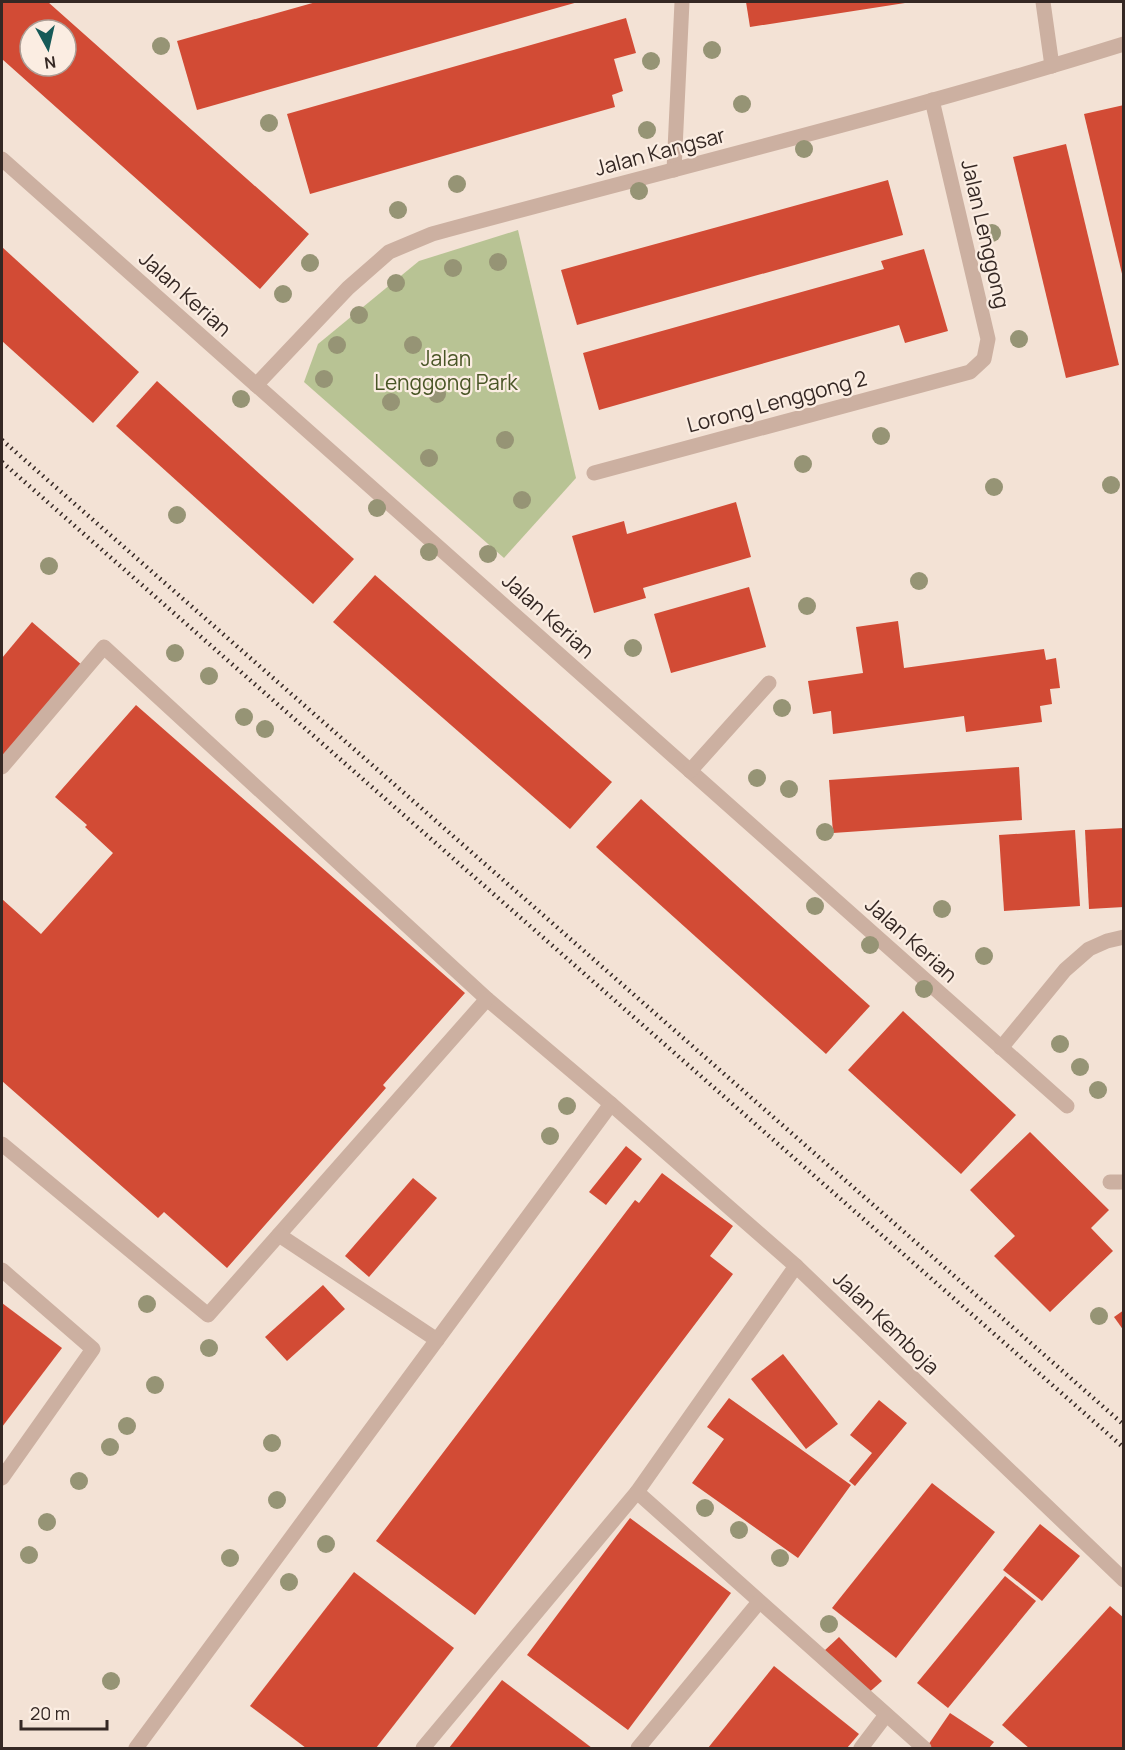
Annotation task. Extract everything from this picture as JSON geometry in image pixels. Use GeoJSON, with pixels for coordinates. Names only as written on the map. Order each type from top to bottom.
{"type":"FeatureCollection","features":[{"type":"Feature","properties":{"kind":"street"},"geometry":{"type":"LineString","coordinates":[[674,170],[682,2]]}},
{"type":"Feature","properties":{"kind":"street"},"geometry":{"type":"LineString","coordinates":[[1043,2],[1052,66]]}},
{"type":"Feature","properties":{"kind":"street","name":"Jalan Kangsar"},"geometry":{"type":"LineString","coordinates":[[256,385],[348,288],[389,252],[432,234],[932,100],[1124,44]]}},
{"type":"Feature","properties":{"kind":"street","name":"Jalan Lenggong"},"geometry":{"type":"LineString","coordinates":[[932,100],[988,339],[984,359],[970,372]]}},
{"type":"Feature","properties":{"kind":"street","name":"Jalan Kerian"},"geometry":{"type":"LineString","coordinates":[[2,159],[1067,1106]]}},
{"type":"Feature","properties":{"kind":"street","name":"Lorong Lenggong 2"},"geometry":{"type":"LineString","coordinates":[[594,473],[970,372]]}},
{"type":"Feature","properties":{"kind":"street","name":"Jalan Kemboja"},"geometry":{"type":"LineString","coordinates":[[2,767],[104,647],[487,999],[796,1266],[1124,1580]]}},
{"type":"Feature","properties":{"kind":"street"},"geometry":{"type":"LineString","coordinates":[[690,771],[769,683]]}},
{"type":"Feature","properties":{"kind":"street"},"geometry":{"type":"LineString","coordinates":[[1001,1048],[1065,970],[1089,949],[1124,937]]}},
{"type":"Feature","properties":{"kind":"street"},"geometry":{"type":"LineString","coordinates":[[2,1144],[208,1316],[487,999]]}},
{"type":"Feature","properties":{"kind":"street"},"geometry":{"type":"LineString","coordinates":[[136,1749],[611,1104]]}},
{"type":"Feature","properties":{"kind":"street"},"geometry":{"type":"LineString","coordinates":[[279,1235],[437,1340]]}},
{"type":"Feature","properties":{"kind":"street"},"geometry":{"type":"LineString","coordinates":[[423,1749],[637,1492],[796,1266]]}},
{"type":"Feature","properties":{"kind":"street"},"geometry":{"type":"LineString","coordinates":[[2,1270],[93,1349],[2,1478]]}},
{"type":"Feature","properties":{"kind":"street"},"geometry":{"type":"LineString","coordinates":[[637,1492],[924,1749]]}},
{"type":"Feature","properties":{"kind":"street"},"geometry":{"type":"LineString","coordinates":[[638,1749],[759,1602]]}},
{"type":"Feature","properties":{"kind":"street"},"geometry":{"type":"LineString","coordinates":[[861,1749],[886,1715]]}},
{"type":"Feature","properties":{"kind":"green space","name":"Jalan Lenggong Park"},"geometry":{"type":"Polygon","coordinates":[[[518,230],[576,478],[504,558],[304,382],[318,344],[419,261],[518,230]]]}},
{"type":"Feature","properties":{"kind":"building"},"geometry":{"type":"Polygon","coordinates":[[[2,2],[48,2],[66,18],[18,18],[18,73],[2,59],[2,2]]]}},
{"type":"Feature","properties":{"kind":"building"},"geometry":{"type":"Polygon","coordinates":[[[316,2],[578,2],[197,110],[177,41],[316,2]]]}},
{"type":"Feature","properties":{"kind":"building"},"geometry":{"type":"Polygon","coordinates":[[[746,2],[905,2],[905,3],[750,27],[746,2]]]}},
{"type":"Feature","properties":{"kind":"building"},"geometry":{"type":"Polygon","coordinates":[[[626,18],[636,53],[614,59],[623,91],[612,95],[615,107],[310,194],[287,114],[626,18]]]}},
{"type":"Feature","properties":{"kind":"building"},"geometry":{"type":"Polygon","coordinates":[[[78,29],[309,234],[260,289],[23,78],[78,78],[78,29]]]}},
{"type":"Feature","properties":{"kind":"building"},"geometry":{"type":"Polygon","coordinates":[[[1124,105],[1124,277],[1123,278],[1084,114],[1124,105]]]}},
{"type":"Feature","properties":{"kind":"building"},"geometry":{"type":"Polygon","coordinates":[[[1066,144],[1119,365],[1066,378],[1013,157],[1066,144]]]}},
{"type":"Feature","properties":{"kind":"building"},"geometry":{"type":"Polygon","coordinates":[[[888,180],[903,235],[577,325],[561,270],[888,180]]]}},
{"type":"Feature","properties":{"kind":"building"},"geometry":{"type":"Polygon","coordinates":[[[2,247],[139,372],[93,423],[2,341],[2,247]]]}},
{"type":"Feature","properties":{"kind":"building"},"geometry":{"type":"Polygon","coordinates":[[[924,249],[948,331],[905,343],[899,325],[599,410],[583,353],[884,269],[881,261],[924,249]]]}},
{"type":"Feature","properties":{"kind":"building"},"geometry":{"type":"Polygon","coordinates":[[[157,381],[354,559],[313,604],[116,426],[157,381]]]}},
{"type":"Feature","properties":{"kind":"building"},"geometry":{"type":"Polygon","coordinates":[[[736,502],[751,557],[643,588],[646,598],[594,613],[572,536],[624,521],[627,534],[736,502]]]}},
{"type":"Feature","properties":{"kind":"building"},"geometry":{"type":"Polygon","coordinates":[[[375,575],[612,782],[570,829],[333,622],[375,575]]]}},
{"type":"Feature","properties":{"kind":"building"},"geometry":{"type":"Polygon","coordinates":[[[749,587],[766,647],[671,673],[654,614],[749,587]]]}},
{"type":"Feature","properties":{"kind":"building"},"geometry":{"type":"Polygon","coordinates":[[[898,621],[904,668],[1044,649],[1046,660],[1056,658],[1060,688],[1050,689],[1052,704],[1040,706],[1042,722],[966,732],[964,716],[833,734],[831,711],[813,714],[808,681],[863,673],[856,627],[898,621]]]}},
{"type":"Feature","properties":{"kind":"building"},"geometry":{"type":"Polygon","coordinates":[[[32,622],[83,666],[2,761],[2,658],[32,622]]]}},
{"type":"Feature","properties":{"kind":"building"},"geometry":{"type":"Polygon","coordinates":[[[136,705],[465,993],[383,1085],[386,1088],[227,1268],[164,1212],[158,1218],[2,1081],[2,899],[41,934],[113,853],[85,827],[87,825],[55,797],[136,705]]]}},
{"type":"Feature","properties":{"kind":"building"},"geometry":{"type":"Polygon","coordinates":[[[1019,767],[1022,820],[833,833],[829,780],[1019,767]]]}},
{"type":"Feature","properties":{"kind":"building"},"geometry":{"type":"Polygon","coordinates":[[[641,799],[870,1006],[826,1054],[596,847],[641,799]]]}},
{"type":"Feature","properties":{"kind":"building"},"geometry":{"type":"Polygon","coordinates":[[[1124,828],[1124,907],[1089,909],[1085,830],[1124,828]]]}},
{"type":"Feature","properties":{"kind":"building"},"geometry":{"type":"Polygon","coordinates":[[[1075,830],[1080,906],[1004,911],[999,835],[1075,830]]]}},
{"type":"Feature","properties":{"kind":"building"},"geometry":{"type":"Polygon","coordinates":[[[903,1011],[1016,1115],[961,1174],[848,1070],[903,1011]]]}},
{"type":"Feature","properties":{"kind":"building"},"geometry":{"type":"Polygon","coordinates":[[[1030,1132],[1109,1210],[1091,1228],[1113,1251],[1050,1312],[994,1256],[1015,1236],[970,1190],[1030,1132]]]}},
{"type":"Feature","properties":{"kind":"building"},"geometry":{"type":"Polygon","coordinates":[[[626,1146],[642,1159],[606,1205],[589,1192],[626,1146]]]}},
{"type":"Feature","properties":{"kind":"building"},"geometry":{"type":"Polygon","coordinates":[[[662,1173],[733,1226],[710,1256],[733,1274],[475,1615],[376,1541],[635,1200],[639,1203],[662,1173]]]}},
{"type":"Feature","properties":{"kind":"building"},"geometry":{"type":"Polygon","coordinates":[[[413,1178],[437,1198],[369,1277],[345,1256],[413,1178]]]}},
{"type":"Feature","properties":{"kind":"building"},"geometry":{"type":"Polygon","coordinates":[[[323,1285],[345,1309],[287,1361],[265,1337],[323,1285]]]}},
{"type":"Feature","properties":{"kind":"building"},"geometry":{"type":"Polygon","coordinates":[[[2,1303],[62,1348],[2,1427],[2,1303]]]}},
{"type":"Feature","properties":{"kind":"building"},"geometry":{"type":"Polygon","coordinates":[[[1124,1310],[1124,1331],[1114,1317],[1124,1310]]]}},
{"type":"Feature","properties":{"kind":"building"},"geometry":{"type":"Polygon","coordinates":[[[783,1354],[838,1424],[806,1449],[751,1379],[783,1354]]]}},
{"type":"Feature","properties":{"kind":"building"},"geometry":{"type":"Polygon","coordinates":[[[729,1398],[851,1485],[798,1558],[692,1483],[724,1439],[707,1427],[729,1398]]]}},
{"type":"Feature","properties":{"kind":"building"},"geometry":{"type":"Polygon","coordinates":[[[879,1400],[907,1423],[855,1486],[849,1481],[872,1453],[850,1435],[879,1400]]]}},
{"type":"Feature","properties":{"kind":"building"},"geometry":{"type":"Polygon","coordinates":[[[932,1483],[995,1532],[896,1658],[832,1608],[932,1483]]]}},
{"type":"Feature","properties":{"kind":"building"},"geometry":{"type":"Polygon","coordinates":[[[630,1518],[731,1593],[628,1730],[527,1655],[630,1518]]]}},
{"type":"Feature","properties":{"kind":"building"},"geometry":{"type":"Polygon","coordinates":[[[1040,1524],[1080,1556],[1042,1601],[1003,1570],[1040,1524]]]}},
{"type":"Feature","properties":{"kind":"building"},"geometry":{"type":"Polygon","coordinates":[[[354,1572],[454,1648],[376,1748],[306,1748],[250,1706],[354,1572]]]}},
{"type":"Feature","properties":{"kind":"building"},"geometry":{"type":"Polygon","coordinates":[[[1005,1576],[1036,1601],[948,1708],[917,1683],[1005,1576]]]}},
{"type":"Feature","properties":{"kind":"building"},"geometry":{"type":"Polygon","coordinates":[[[1110,1606],[1124,1618],[1124,1748],[1029,1748],[1002,1725],[1110,1606]]]}},
{"type":"Feature","properties":{"kind":"building"},"geometry":{"type":"Polygon","coordinates":[[[839,1637],[882,1681],[866,1695],[823,1652],[839,1637]]]}},
{"type":"Feature","properties":{"kind":"building"},"geometry":{"type":"Polygon","coordinates":[[[774,1666],[859,1734],[847,1748],[708,1748],[774,1666]]]}},
{"type":"Feature","properties":{"kind":"building"},"geometry":{"type":"Polygon","coordinates":[[[502,1680],[592,1748],[449,1748],[502,1680]]]}},
{"type":"Feature","properties":{"kind":"building"},"geometry":{"type":"Polygon","coordinates":[[[950,1713],[994,1742],[989,1748],[926,1748],[950,1713]]]}},
{"type":"Feature","properties":{"kind":"railway"},"geometry":{"type":"LineString","coordinates":[[2,440],[1124,1425]]}},
{"type":"Feature","properties":{"kind":"railway"},"geometry":{"type":"LineString","coordinates":[[2,462],[1124,1448]]}}]}
